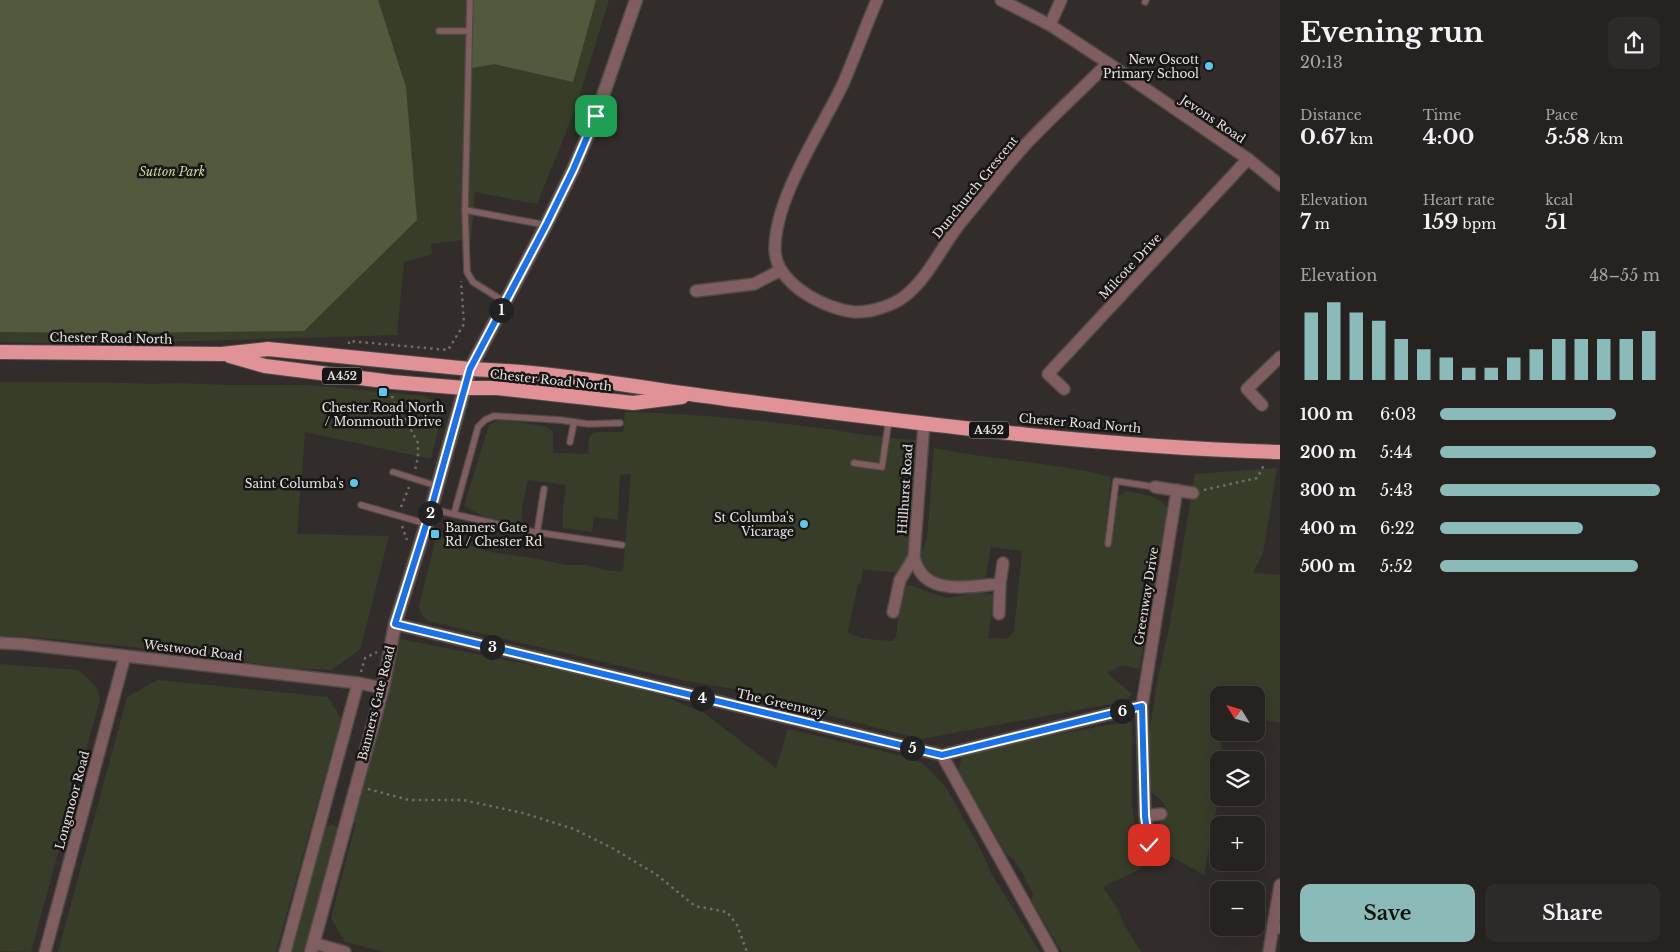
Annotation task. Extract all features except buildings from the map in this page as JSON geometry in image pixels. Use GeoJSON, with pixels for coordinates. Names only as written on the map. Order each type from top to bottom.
{"type":"FeatureCollection","features":[{"type":"Feature","properties":{"kind":"highway","name":"Chester Road North"},"geometry":{"type":"LineString","coordinates":[[0,352],[222,354],[268,349],[348,355],[635,385],[889,419],[1095,441],[1276,452]]}},
{"type":"Feature","properties":{"kind":"highway","name":"Chester Road North"},"geometry":{"type":"LineString","coordinates":[[222,354],[265,366],[392,382],[464,388],[497,388],[633,403],[699,395]]}},
{"type":"Feature","properties":{"kind":"street","name":"Banners Gate Road"},"geometry":{"type":"LineString","coordinates":[[312,948],[382,688],[395,624],[427,524],[470,369],[573,170],[596,116],[636,0]]}},
{"type":"Feature","properties":{"kind":"street"},"geometry":{"type":"LineString","coordinates":[[696,291],[754,284],[781,270],[775,252],[776,230],[788,195],[843,83],[877,0]]}},
{"type":"Feature","properties":{"kind":"street","name":"Jevons Road"},"geometry":{"type":"LineString","coordinates":[[1001,0],[1050,26],[1108,63],[1248,159],[1280,185]]}},
{"type":"Feature","properties":{"kind":"street"},"geometry":{"type":"LineString","coordinates":[[1050,26],[1061,0]]}},
{"type":"Feature","properties":{"kind":"street","name":"Dunchurch Crescent"},"geometry":{"type":"LineString","coordinates":[[781,270],[793,285],[828,305],[841,310],[855,312],[870,311],[903,298],[918,285],[959,226],[1026,144],[1108,63]]}},
{"type":"Feature","properties":{"kind":"street","name":"Milcote Drive"},"geometry":{"type":"LineString","coordinates":[[1064,389],[1048,374],[1248,159]]}},
{"type":"Feature","properties":{"kind":"street"},"geometry":{"type":"LineString","coordinates":[[1262,405],[1247,389],[1280,357]]}},
{"type":"Feature","properties":{"kind":"street","name":"Hillhurst Road"},"geometry":{"type":"LineString","coordinates":[[893,612],[900,580],[914,557],[924,423]]}},
{"type":"Feature","properties":{"kind":"street"},"geometry":{"type":"LineString","coordinates":[[1155,487],[1193,493]]}},
{"type":"Feature","properties":{"kind":"street","name":"Greenway Drive"},"geometry":{"type":"LineString","coordinates":[[1149,845],[1145,816],[1142,706],[1177,490]]}},
{"type":"Feature","properties":{"kind":"street"},"geometry":{"type":"LineString","coordinates":[[914,557],[921,575],[932,583],[949,588],[1000,584]]}},
{"type":"Feature","properties":{"kind":"street"},"geometry":{"type":"LineString","coordinates":[[999,614],[1003,563]]}},
{"type":"Feature","properties":{"kind":"street","name":"The Greenway"},"geometry":{"type":"LineString","coordinates":[[395,624],[942,755]]}},
{"type":"Feature","properties":{"kind":"street","name":"Westwood Road"},"geometry":{"type":"LineString","coordinates":[[0,643],[358,683],[382,688]]}},
{"type":"Feature","properties":{"kind":"street","name":"Longmoor Road"},"geometry":{"type":"LineString","coordinates":[[45,952],[125,656]]}},
{"type":"Feature","properties":{"kind":"street","name":"Banners Gate Road"},"geometry":{"type":"LineString","coordinates":[[285,952],[358,683]]}},
{"type":"Feature","properties":{"kind":"street"},"geometry":{"type":"LineString","coordinates":[[1052,952],[942,755],[1142,706]]}},
{"type":"Feature","properties":{"kind":"street"},"geometry":{"type":"LineString","coordinates":[[1145,816],[1161,814]]}},
{"type":"Feature","properties":{"kind":"street"},"geometry":{"type":"LineString","coordinates":[[1269,952],[1276,927],[1280,885]]}},
{"type":"Feature","properties":{"kind":"street"},"geometry":{"type":"LineString","coordinates":[[312,948],[345,952]]}},
{"type":"Feature","properties":{"kind":"lane"},"geometry":{"type":"LineString","coordinates":[[470,0],[468,31],[466,272],[473,282],[505,302]]}},
{"type":"Feature","properties":{"kind":"lane"},"geometry":{"type":"LineString","coordinates":[[439,31],[468,31]]}},
{"type":"Feature","properties":{"kind":"lane"},"geometry":{"type":"LineString","coordinates":[[466,210],[546,225]]}},
{"type":"Feature","properties":{"kind":"lane"},"geometry":{"type":"LineString","coordinates":[[454,514],[478,427],[485,420],[494,416],[560,420],[588,424],[620,423]]}},
{"type":"Feature","properties":{"kind":"lane"},"geometry":{"type":"LineString","coordinates":[[854,463],[882,467],[889,419]]}},
{"type":"Feature","properties":{"kind":"lane"},"geometry":{"type":"LineString","coordinates":[[570,442],[574,422]]}},
{"type":"Feature","properties":{"kind":"lane"},"geometry":{"type":"LineString","coordinates":[[393,472],[437,486]]}},
{"type":"Feature","properties":{"kind":"lane"},"geometry":{"type":"LineString","coordinates":[[1108,544],[1116,481],[1155,487]]}},
{"type":"Feature","properties":{"kind":"lane"},"geometry":{"type":"LineString","coordinates":[[537,533],[544,489]]}},
{"type":"Feature","properties":{"kind":"lane"},"geometry":{"type":"LineString","coordinates":[[361,505],[427,524]]}},
{"type":"Feature","properties":{"kind":"lane"},"geometry":{"type":"LineString","coordinates":[[431,509],[537,533],[622,545]]}},
{"type":"Feature","properties":{"kind":"path"},"geometry":{"type":"LineString","coordinates":[[348,355],[349,341],[448,350],[464,324],[461,275]]}},
{"type":"Feature","properties":{"kind":"path"},"geometry":{"type":"LineString","coordinates":[[392,382],[394,404],[402,413],[418,443],[418,457],[413,478],[398,516],[408,543]]}},
{"type":"Feature","properties":{"kind":"path"},"geometry":{"type":"LineString","coordinates":[[1193,493],[1257,478],[1276,452]]}},
{"type":"Feature","properties":{"kind":"path"},"geometry":{"type":"LineString","coordinates":[[358,683],[365,658],[382,649]]}},
{"type":"Feature","properties":{"kind":"path"},"geometry":{"type":"LineString","coordinates":[[355,785],[409,800],[462,800],[523,813],[574,829],[614,849],[657,875],[695,906],[727,912],[737,925],[747,952]]}},
{"type":"Feature","properties":{"kind":"green space","name":"Sutton Park"},"geometry":{"type":"Polygon","coordinates":[[[0,0],[609,0],[574,113],[537,204],[475,192],[471,239],[431,244],[432,254],[404,262],[397,335],[95,344],[0,342],[0,0]]]}},
{"type":"Feature","properties":{"kind":"green space","name":"Sutton Park"},"geometry":{"type":"Polygon","coordinates":[[[0,0],[378,0],[406,87],[417,220],[304,331],[0,332],[0,0]]]}},
{"type":"Feature","properties":{"kind":"green space"},"geometry":{"type":"Polygon","coordinates":[[[470,0],[596,0],[573,82],[494,64],[467,69],[470,0]]]}},
{"type":"Feature","properties":{"kind":"green space"},"geometry":{"type":"Polygon","coordinates":[[[0,382],[309,385],[425,396],[440,404],[443,409],[431,459],[305,432],[297,534],[389,536],[361,647],[357,652],[331,670],[289,668],[133,647],[33,637],[0,636],[0,382]]]}},
{"type":"Feature","properties":{"kind":"green space"},"geometry":{"type":"Polygon","coordinates":[[[625,412],[736,419],[915,440],[916,448],[910,511],[911,535],[907,550],[910,551],[898,573],[863,569],[861,584],[858,583],[848,632],[858,637],[870,639],[893,641],[896,638],[901,589],[910,585],[946,598],[979,592],[993,595],[988,638],[1007,639],[1014,631],[1022,551],[991,547],[986,576],[983,579],[965,582],[949,582],[934,577],[920,564],[921,553],[927,538],[934,448],[1067,468],[1111,477],[1104,547],[1110,548],[1118,496],[1126,491],[1158,500],[1167,508],[1169,514],[1139,669],[1122,665],[1107,673],[1132,694],[1126,700],[1116,703],[921,739],[816,712],[742,696],[740,690],[681,680],[428,621],[421,613],[419,606],[437,535],[490,552],[566,565],[586,565],[604,570],[623,572],[631,474],[620,475],[618,520],[594,517],[592,532],[563,528],[566,485],[528,480],[522,507],[522,522],[516,525],[505,520],[489,519],[464,506],[489,425],[500,420],[544,426],[553,431],[553,453],[589,454],[588,441],[591,435],[597,432],[623,432],[625,412]]]}},
{"type":"Feature","properties":{"kind":"green space"},"geometry":{"type":"Polygon","coordinates":[[[1277,468],[1263,553],[1253,573],[1280,575],[1280,723],[1265,720],[1265,686],[1210,686],[1210,741],[1220,741],[1222,751],[1210,751],[1210,806],[1217,806],[1215,816],[1210,816],[1210,843],[1204,875],[1161,851],[1157,827],[1164,817],[1165,808],[1162,801],[1152,793],[1148,772],[1148,744],[1157,682],[1169,628],[1195,474],[1277,468]]]}},
{"type":"Feature","properties":{"kind":"green space"},"geometry":{"type":"Polygon","coordinates":[[[400,639],[639,686],[704,713],[776,768],[788,729],[906,757],[922,763],[947,789],[983,854],[991,873],[1040,952],[384,952],[345,942],[331,918],[400,639]]]}},
{"type":"Feature","properties":{"kind":"green space"},"geometry":{"type":"Polygon","coordinates":[[[0,664],[78,670],[95,686],[100,699],[31,952],[0,951],[0,664]]]}},
{"type":"Feature","properties":{"kind":"green space"},"geometry":{"type":"Polygon","coordinates":[[[158,680],[328,697],[341,719],[276,952],[58,952],[127,697],[158,680]]]}},
{"type":"Feature","properties":{"kind":"green space"},"geometry":{"type":"Polygon","coordinates":[[[1130,722],[1132,725],[1132,804],[1140,869],[1103,887],[1141,952],[1062,952],[1031,900],[1033,894],[1021,871],[1015,861],[1006,854],[959,771],[960,762],[968,751],[1130,722]]]}},
{"type":"Feature","properties":{"kind":"green space"},"geometry":{"type":"Polygon","coordinates":[[[333,824],[339,829],[304,952],[291,952],[325,828],[333,824]]]}},
{"type":"Feature","properties":{"kind":"place","name":"New Oscott Primary School"},"geometry":{"type":"Point","coordinates":[1209,66]}},
{"type":"Feature","properties":{"kind":"place","name":"Chester Road North / Monmouth Drive"},"geometry":{"type":"Point","coordinates":[383,392]}},
{"type":"Feature","properties":{"kind":"place","name":"Saint Columba's"},"geometry":{"type":"Point","coordinates":[354,483]}},
{"type":"Feature","properties":{"kind":"place","name":"St Columba's Vicarage"},"geometry":{"type":"Point","coordinates":[804,524]}},
{"type":"Feature","properties":{"kind":"place","name":"Banners Gate Rd / Chester Rd"},"geometry":{"type":"Point","coordinates":[435,534]}},
{"type":"Feature","properties":{"kind":"route"},"geometry":{"type":"LineString","coordinates":[[596,116],[573,170],[546,225],[470,369],[454,420],[431,509],[395,624],[942,755],[1142,706],[1145,816],[1149,845]]}}]}
